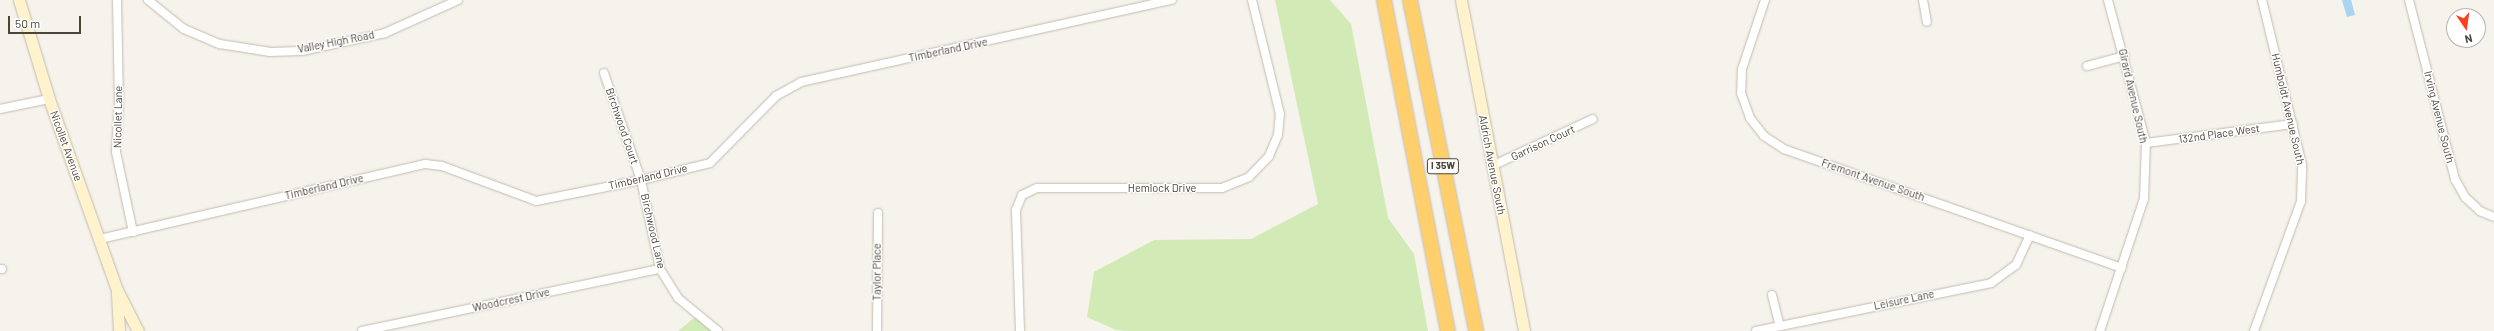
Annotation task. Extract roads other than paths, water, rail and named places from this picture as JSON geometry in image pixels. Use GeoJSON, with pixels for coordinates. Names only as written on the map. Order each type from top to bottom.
{"type":"FeatureCollection","features":[{"type":"Feature","properties":{"kind":"highway","name":"I 35W"},"geometry":{"type":"LineString","coordinates":[[1384,0],[1448,331]]}},
{"type":"Feature","properties":{"kind":"highway","name":"I 35W"},"geometry":{"type":"LineString","coordinates":[[1410,0],[1476,331]]}},
{"type":"Feature","properties":{"kind":"main road","name":"Nicollet Avenue"},"geometry":{"type":"LineString","coordinates":[[19,0],[49,99],[117,290],[138,331]]}},
{"type":"Feature","properties":{"kind":"main road","name":"Aldrich Avenue South"},"geometry":{"type":"LineString","coordinates":[[1461,0],[1524,331]]}},
{"type":"Feature","properties":{"kind":"main road","name":"Nicollet Avenue"},"geometry":{"type":"LineString","coordinates":[[117,290],[119,331]]}},
{"type":"Feature","properties":{"kind":"street","name":"Nicollet Lane"},"geometry":{"type":"LineString","coordinates":[[116,0],[119,101],[116,152],[133,232]]}},
{"type":"Feature","properties":{"kind":"street","name":"Valley High Road"},"geometry":{"type":"LineString","coordinates":[[148,0],[184,30],[220,44],[270,52],[302,51],[385,33],[458,0]]}},
{"type":"Feature","properties":{"kind":"street","name":"Timberland Drive"},"geometry":{"type":"LineString","coordinates":[[100,239],[425,164],[442,166],[536,201],[641,180],[710,163],[776,96],[801,82],[1172,0]]}},
{"type":"Feature","properties":{"kind":"street","name":"Hemlock Drive"},"geometry":{"type":"LineString","coordinates":[[1020,331],[1016,210],[1022,195],[1037,188],[1222,188],[1249,177],[1269,156],[1278,135],[1280,114],[1252,0]]}},
{"type":"Feature","properties":{"kind":"street","name":"Fremont Avenue South"},"geometry":{"type":"LineString","coordinates":[[1765,0],[1742,69],[1742,93],[1750,118],[1764,136],[1784,149],[2122,268]]}},
{"type":"Feature","properties":{"kind":"street"},"geometry":{"type":"LineString","coordinates":[[1923,0],[1927,22]]}},
{"type":"Feature","properties":{"kind":"street","name":"Girard Avenue South"},"geometry":{"type":"LineString","coordinates":[[2100,331],[2144,198],[2146,143],[2108,0]]}},
{"type":"Feature","properties":{"kind":"street","name":"Humboldt Avenue South"},"geometry":{"type":"LineString","coordinates":[[2254,331],[2301,201],[2302,165],[2262,0]]}},
{"type":"Feature","properties":{"kind":"street","name":"Irving Avenue South"},"geometry":{"type":"LineString","coordinates":[[2409,0],[2455,179],[2465,197],[2480,211],[2494,217]]}},
{"type":"Feature","properties":{"kind":"street"},"geometry":{"type":"LineString","coordinates":[[2087,66],[2124,56]]}},
{"type":"Feature","properties":{"kind":"street","name":"Birchwood Court"},"geometry":{"type":"LineString","coordinates":[[604,73],[641,180]]}},
{"type":"Feature","properties":{"kind":"street"},"geometry":{"type":"LineString","coordinates":[[0,109],[49,99]]}},
{"type":"Feature","properties":{"kind":"street","name":"Garrison Court"},"geometry":{"type":"LineString","coordinates":[[1492,166],[1593,119]]}},
{"type":"Feature","properties":{"kind":"street","name":"132nd Place West"},"geometry":{"type":"LineString","coordinates":[[2146,143],[2293,124]]}},
{"type":"Feature","properties":{"kind":"street","name":"Birchwood Lane"},"geometry":{"type":"LineString","coordinates":[[641,180],[660,269],[678,298],[718,331]]}},
{"type":"Feature","properties":{"kind":"street","name":"Taylor Place"},"geometry":{"type":"LineString","coordinates":[[877,331],[878,213]]}},
{"type":"Feature","properties":{"kind":"street","name":"Leisure Lane"},"geometry":{"type":"LineString","coordinates":[[1756,331],[1991,283],[2016,265],[2030,235]]}},
{"type":"Feature","properties":{"kind":"street","name":"Woodcrest Drive"},"geometry":{"type":"LineString","coordinates":[[362,331],[660,269]]}},
{"type":"Feature","properties":{"kind":"street"},"geometry":{"type":"LineString","coordinates":[[1772,295],[1780,326]]}},
{"type":"Feature","properties":{"kind":"water"},"geometry":{"type":"Polygon","coordinates":[[[2342,0],[2351,0],[2355,15],[2347,17],[2342,0]]]}}]}
